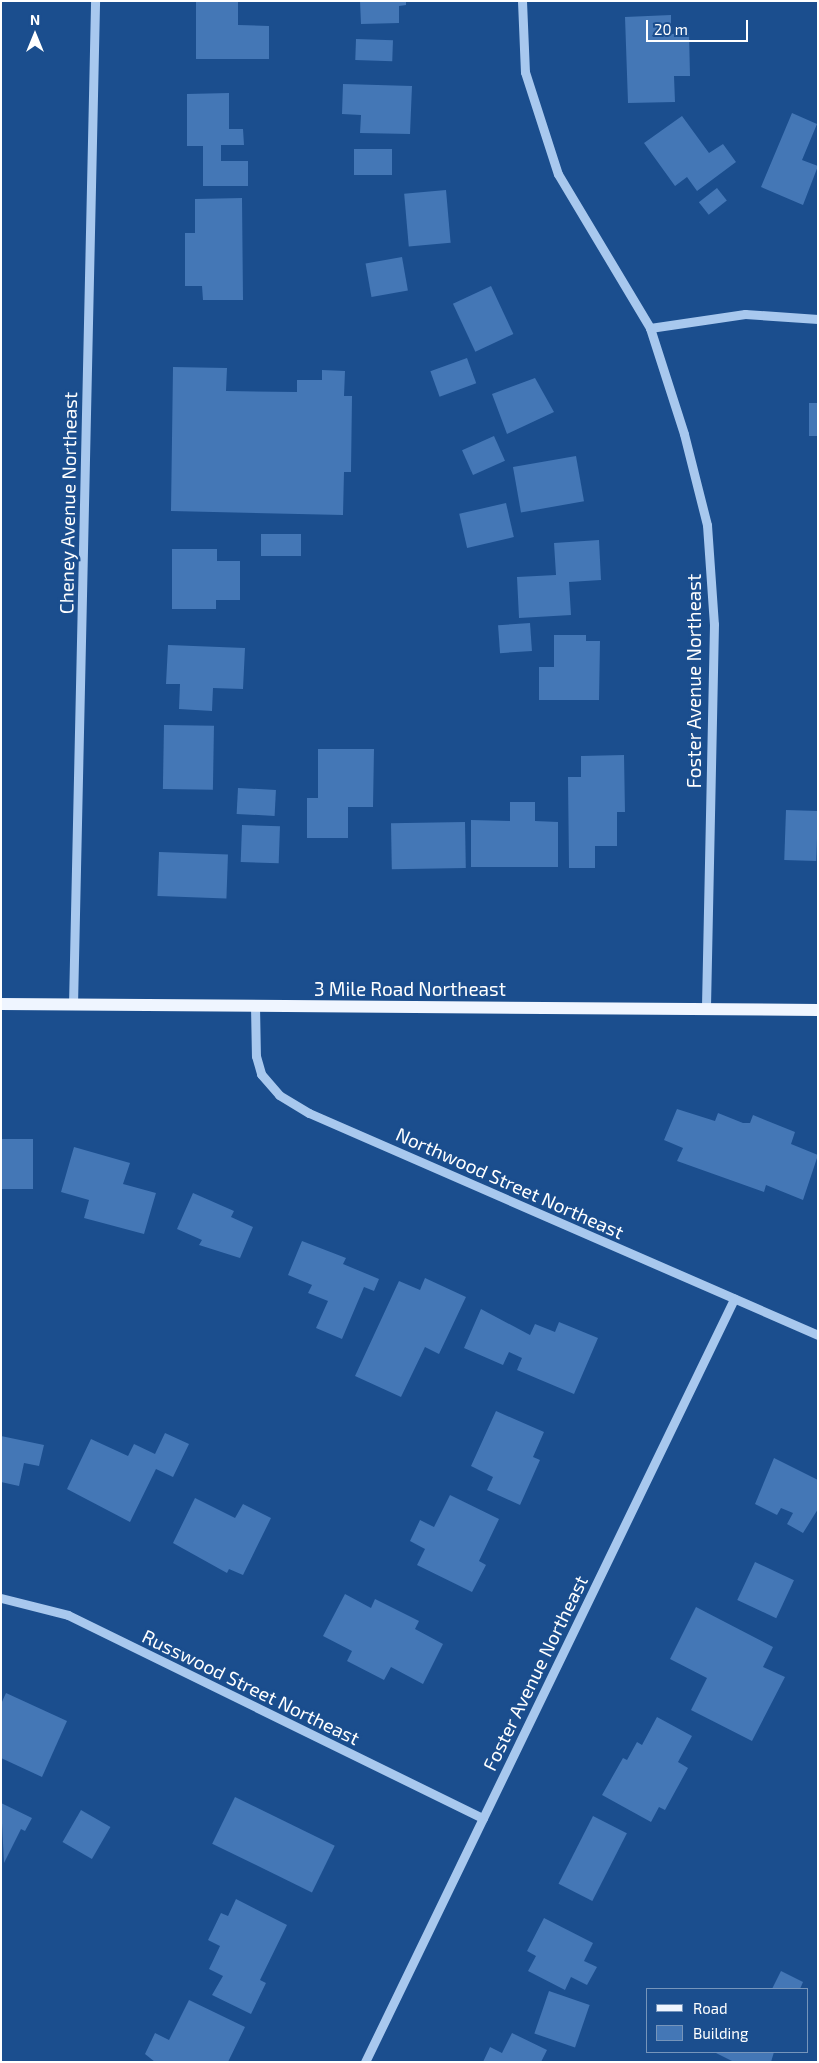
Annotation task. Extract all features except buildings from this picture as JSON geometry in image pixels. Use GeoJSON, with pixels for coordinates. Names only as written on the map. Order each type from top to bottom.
{"type":"FeatureCollection","features":[{"type":"Feature","properties":{"kind":"main road","name":"3 Mile Road Northeast"},"geometry":{"type":"LineString","coordinates":[[1,1004],[818,1010]]}},
{"type":"Feature","properties":{"kind":"street","name":"Cheney Avenue Northeast"},"geometry":{"type":"LineString","coordinates":[[73,1005],[94,1]]}},
{"type":"Feature","properties":{"kind":"street","name":"Foster Avenue Northeast"},"geometry":{"type":"LineString","coordinates":[[522,1],[525,72],[558,174],[650,328],[684,434],[707,525],[714,624],[706,1010]]}},
{"type":"Feature","properties":{"kind":"street"},"geometry":{"type":"LineString","coordinates":[[650,328],[745,314],[818,319]]}},
{"type":"Feature","properties":{"kind":"street","name":"Northwood Street Northeast"},"geometry":{"type":"LineString","coordinates":[[255,1006],[256,1056],[261,1074],[279,1095],[309,1113],[818,1335]]}},
{"type":"Feature","properties":{"kind":"street","name":"Foster Avenue Northeast"},"geometry":{"type":"LineString","coordinates":[[365,2062],[734,1299]]}},
{"type":"Feature","properties":{"kind":"street","name":"Russwood Street Northeast"},"geometry":{"type":"LineString","coordinates":[[1,1598],[68,1615],[483,1818]]}}]}
